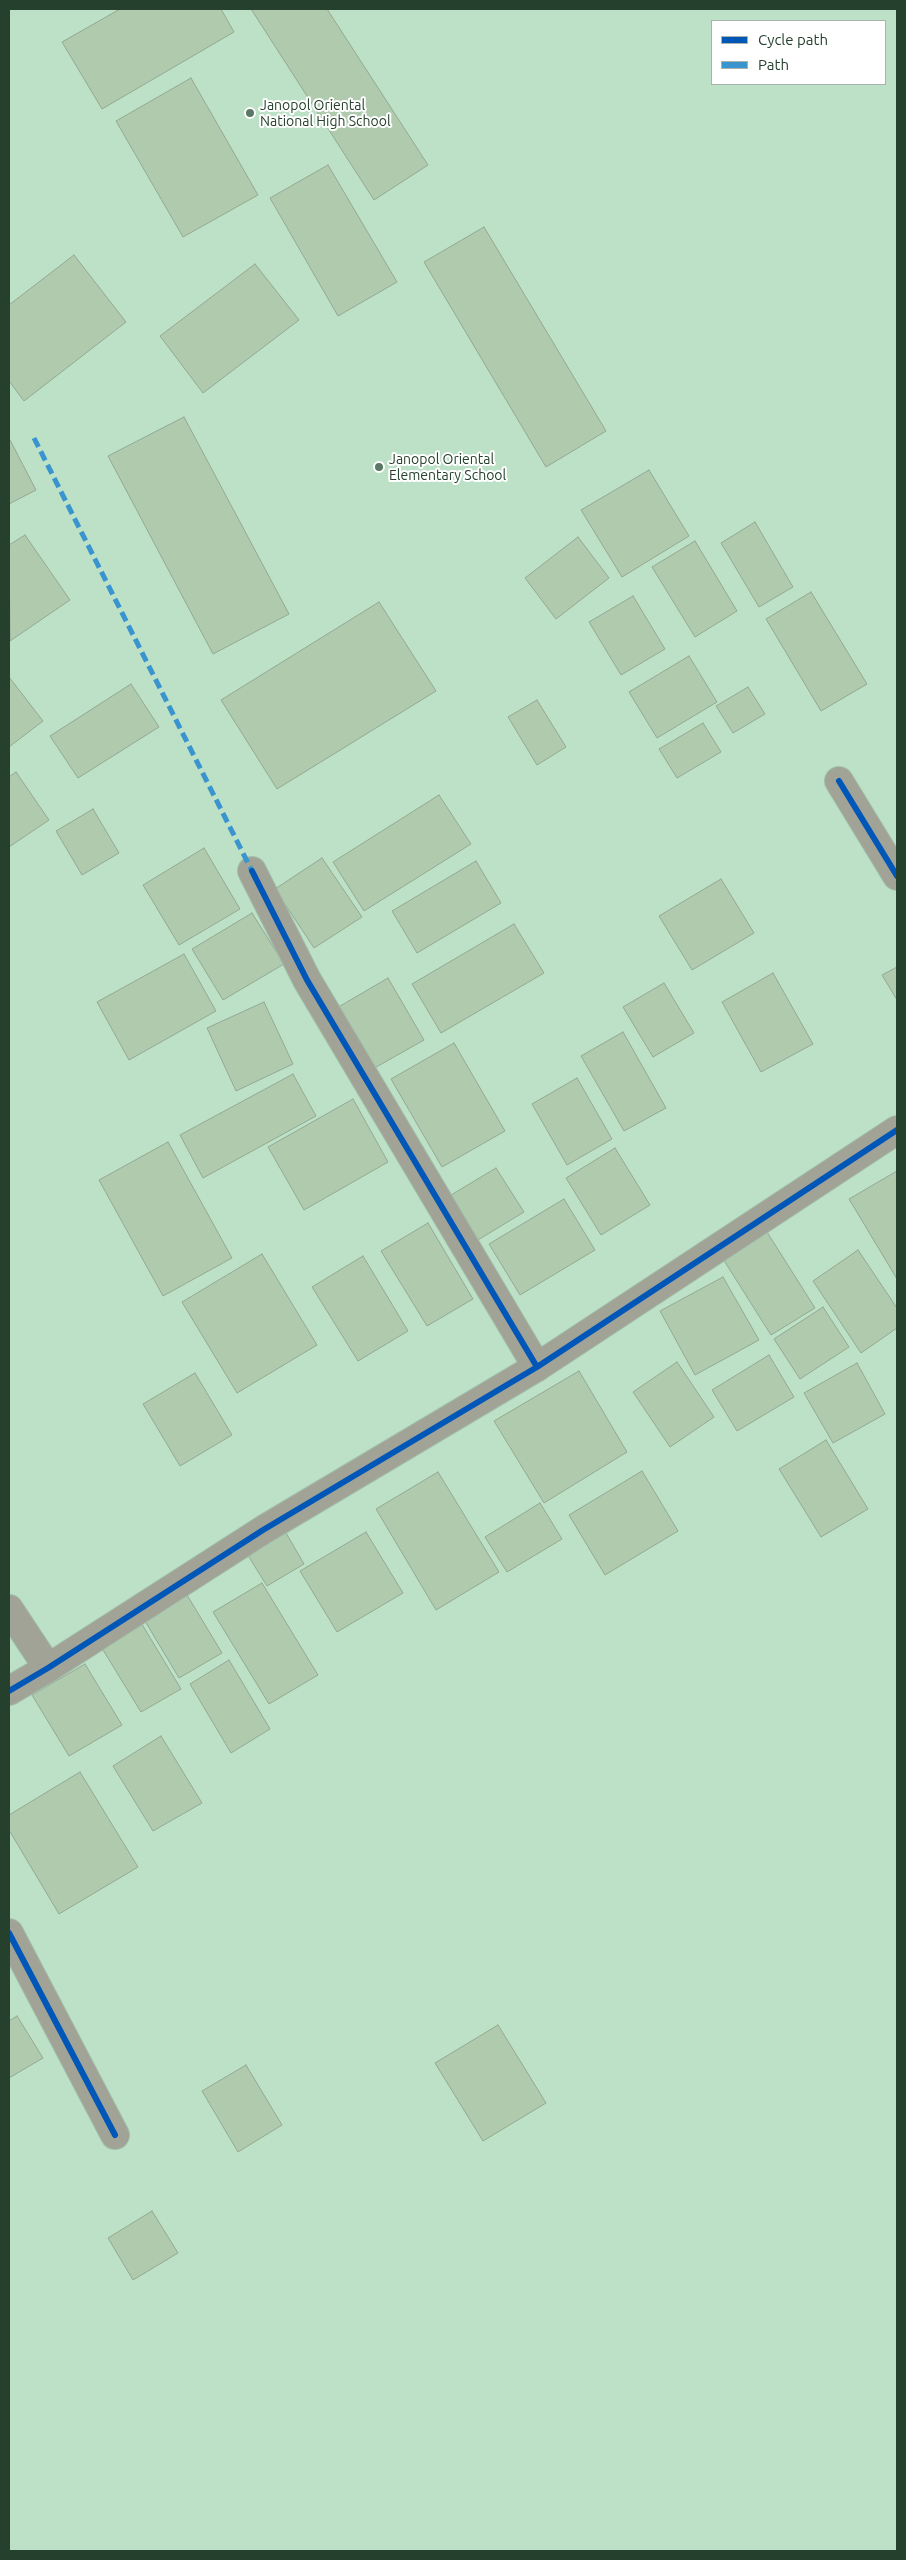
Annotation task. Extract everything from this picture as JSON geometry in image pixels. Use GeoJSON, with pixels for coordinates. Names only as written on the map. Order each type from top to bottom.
{"type":"FeatureCollection","features":[{"type":"Feature","properties":{"kind":"street"},"geometry":{"type":"LineString","coordinates":[[839,781],[897,876]]}},
{"type":"Feature","properties":{"kind":"street"},"geometry":{"type":"LineString","coordinates":[[252,871],[306,980],[537,1367]]}},
{"type":"Feature","properties":{"kind":"street"},"geometry":{"type":"LineString","coordinates":[[9,1691],[263,1530],[537,1367],[897,1130]]}},
{"type":"Feature","properties":{"kind":"street"},"geometry":{"type":"LineString","coordinates":[[9,1610],[48,1668]]}},
{"type":"Feature","properties":{"kind":"street"},"geometry":{"type":"LineString","coordinates":[[9,1933],[115,2135]]}},
{"type":"Feature","properties":{"kind":"building"},"geometry":{"type":"Polygon","coordinates":[[[120,9],[221,9],[234,32],[102,109],[62,42],[120,9]]]}},
{"type":"Feature","properties":{"kind":"building"},"geometry":{"type":"Polygon","coordinates":[[[251,9],[327,9],[428,165],[374,200],[251,9]]]}},
{"type":"Feature","properties":{"kind":"building"},"geometry":{"type":"Polygon","coordinates":[[[191,78],[258,195],[183,237],[116,121],[191,78]]]}},
{"type":"Feature","properties":{"kind":"building"},"geometry":{"type":"Polygon","coordinates":[[[328,165],[397,282],[338,316],[270,198],[328,165]]]}},
{"type":"Feature","properties":{"kind":"building"},"geometry":{"type":"Polygon","coordinates":[[[484,227],[606,431],[546,467],[424,262],[484,227]]]}},
{"type":"Feature","properties":{"kind":"building"},"geometry":{"type":"Polygon","coordinates":[[[74,255],[126,322],[24,401],[9,381],[9,305],[74,255]]]}},
{"type":"Feature","properties":{"kind":"building"},"geometry":{"type":"Polygon","coordinates":[[[255,264],[299,320],[203,393],[160,336],[255,264]]]}},
{"type":"Feature","properties":{"kind":"building"},"geometry":{"type":"Polygon","coordinates":[[[184,417],[289,614],[213,654],[108,456],[184,417]]]}},
{"type":"Feature","properties":{"kind":"building"},"geometry":{"type":"Polygon","coordinates":[[[9,438],[36,490],[9,504],[9,438]]]}},
{"type":"Feature","properties":{"kind":"building"},"geometry":{"type":"Polygon","coordinates":[[[649,470],[689,536],[622,577],[581,510],[649,470]]]}},
{"type":"Feature","properties":{"kind":"building"},"geometry":{"type":"Polygon","coordinates":[[[755,522],[793,587],[759,607],[721,543],[755,522]]]}},
{"type":"Feature","properties":{"kind":"building"},"geometry":{"type":"Polygon","coordinates":[[[25,535],[70,600],[10,641],[9,545],[25,535]]]}},
{"type":"Feature","properties":{"kind":"building"},"geometry":{"type":"Polygon","coordinates":[[[578,537],[609,578],[556,619],[525,578],[578,537]]]}},
{"type":"Feature","properties":{"kind":"building"},"geometry":{"type":"Polygon","coordinates":[[[695,541],[737,611],[695,637],[652,567],[695,541]]]}},
{"type":"Feature","properties":{"kind":"building"},"geometry":{"type":"Polygon","coordinates":[[[811,592],[867,684],[821,711],[766,619],[811,592]]]}},
{"type":"Feature","properties":{"kind":"building"},"geometry":{"type":"Polygon","coordinates":[[[633,596],[665,649],[621,675],[589,622],[633,596]]]}},
{"type":"Feature","properties":{"kind":"building"},"geometry":{"type":"Polygon","coordinates":[[[379,602],[436,691],[277,789],[221,700],[379,602]]]}},
{"type":"Feature","properties":{"kind":"building"},"geometry":{"type":"Polygon","coordinates":[[[689,656],[717,702],[657,738],[629,692],[689,656]]]}},
{"type":"Feature","properties":{"kind":"building"},"geometry":{"type":"Polygon","coordinates":[[[9,677],[43,721],[9,747],[9,677]]]}},
{"type":"Feature","properties":{"kind":"building"},"geometry":{"type":"Polygon","coordinates":[[[131,684],[159,727],[78,778],[50,736],[131,684]]]}},
{"type":"Feature","properties":{"kind":"building"},"geometry":{"type":"Polygon","coordinates":[[[748,687],[765,714],[733,733],[716,706],[748,687]]]}},
{"type":"Feature","properties":{"kind":"building"},"geometry":{"type":"Polygon","coordinates":[[[537,700],[566,747],[537,765],[508,717],[537,700]]]}},
{"type":"Feature","properties":{"kind":"building"},"geometry":{"type":"Polygon","coordinates":[[[703,723],[721,752],[677,778],[659,749],[703,723]]]}},
{"type":"Feature","properties":{"kind":"building"},"geometry":{"type":"Polygon","coordinates":[[[16,772],[49,820],[9,847],[9,777],[16,772]]]}},
{"type":"Feature","properties":{"kind":"building"},"geometry":{"type":"Polygon","coordinates":[[[439,795],[471,844],[364,911],[333,862],[439,795]]]}},
{"type":"Feature","properties":{"kind":"building"},"geometry":{"type":"Polygon","coordinates":[[[93,809],[119,853],[82,875],[56,831],[93,809]]]}},
{"type":"Feature","properties":{"kind":"building"},"geometry":{"type":"Polygon","coordinates":[[[204,848],[240,909],[179,945],[143,885],[204,848]]]}},
{"type":"Feature","properties":{"kind":"building"},"geometry":{"type":"Polygon","coordinates":[[[322,858],[362,917],[314,948],[275,889],[322,858]]]}},
{"type":"Feature","properties":{"kind":"building"},"geometry":{"type":"Polygon","coordinates":[[[476,861],[501,903],[417,953],[392,911],[476,861]]]}},
{"type":"Feature","properties":{"kind":"building"},"geometry":{"type":"Polygon","coordinates":[[[721,879],[754,933],[692,970],[659,916],[721,879]]]}},
{"type":"Feature","properties":{"kind":"building"},"geometry":{"type":"Polygon","coordinates":[[[252,913],[284,964],[223,1000],[192,949],[252,913]]]}},
{"type":"Feature","properties":{"kind":"building"},"geometry":{"type":"Polygon","coordinates":[[[514,924],[544,973],[441,1033],[412,984],[514,924]]]}},
{"type":"Feature","properties":{"kind":"building"},"geometry":{"type":"Polygon","coordinates":[[[184,954],[216,1011],[129,1060],[97,1002],[184,954]]]}},
{"type":"Feature","properties":{"kind":"building"},"geometry":{"type":"Polygon","coordinates":[[[897,967],[897,1000],[882,975],[897,967]]]}},
{"type":"Feature","properties":{"kind":"building"},"geometry":{"type":"Polygon","coordinates":[[[773,973],[813,1044],[761,1072],[722,1002],[773,973]]]}},
{"type":"Feature","properties":{"kind":"building"},"geometry":{"type":"Polygon","coordinates":[[[388,978],[424,1040],[371,1070],[335,1009],[388,978]]]}},
{"type":"Feature","properties":{"kind":"building"},"geometry":{"type":"Polygon","coordinates":[[[664,983],[694,1033],[653,1057],[623,1007],[664,983]]]}},
{"type":"Feature","properties":{"kind":"building"},"geometry":{"type":"Polygon","coordinates":[[[264,1002],[293,1064],[236,1091],[207,1028],[264,1002]]]}},
{"type":"Feature","properties":{"kind":"building"},"geometry":{"type":"Polygon","coordinates":[[[623,1032],[666,1108],[624,1131],[581,1056],[623,1032]]]}},
{"type":"Feature","properties":{"kind":"building"},"geometry":{"type":"Polygon","coordinates":[[[454,1043],[505,1131],[442,1167],[391,1079],[454,1043]]]}},
{"type":"Feature","properties":{"kind":"building"},"geometry":{"type":"Polygon","coordinates":[[[293,1074],[316,1116],[203,1178],[180,1135],[293,1074]]]}},
{"type":"Feature","properties":{"kind":"building"},"geometry":{"type":"Polygon","coordinates":[[[577,1078],[612,1139],[567,1165],[532,1104],[577,1078]]]}},
{"type":"Feature","properties":{"kind":"building"},"geometry":{"type":"Polygon","coordinates":[[[353,1099],[388,1162],[304,1210],[268,1147],[353,1099]]]}},
{"type":"Feature","properties":{"kind":"building"},"geometry":{"type":"Polygon","coordinates":[[[168,1142],[232,1258],[163,1296],[99,1180],[168,1142]]]}},
{"type":"Feature","properties":{"kind":"building"},"geometry":{"type":"Polygon","coordinates":[[[615,1148],[650,1205],[601,1235],[566,1178],[615,1148]]]}},
{"type":"Feature","properties":{"kind":"building"},"geometry":{"type":"Polygon","coordinates":[[[496,1168],[524,1212],[473,1243],[446,1198],[496,1168]]]}},
{"type":"Feature","properties":{"kind":"building"},"geometry":{"type":"Polygon","coordinates":[[[897,1171],[897,1279],[849,1199],[897,1171]]]}},
{"type":"Feature","properties":{"kind":"building"},"geometry":{"type":"Polygon","coordinates":[[[564,1199],[595,1250],[520,1295],[489,1244],[564,1199]]]}},
{"type":"Feature","properties":{"kind":"building"},"geometry":{"type":"Polygon","coordinates":[[[428,1223],[473,1299],[427,1326],[381,1251],[428,1223]]]}},
{"type":"Feature","properties":{"kind":"building"},"geometry":{"type":"Polygon","coordinates":[[[767,1232],[815,1308],[771,1335],[723,1259],[767,1232]]]}},
{"type":"Feature","properties":{"kind":"building"},"geometry":{"type":"Polygon","coordinates":[[[858,1250],[897,1308],[897,1328],[861,1353],[813,1281],[858,1250]]]}},
{"type":"Feature","properties":{"kind":"building"},"geometry":{"type":"Polygon","coordinates":[[[262,1254],[317,1345],[237,1393],[182,1302],[262,1254]]]}},
{"type":"Feature","properties":{"kind":"building"},"geometry":{"type":"Polygon","coordinates":[[[363,1256],[408,1331],[358,1361],[312,1287],[363,1256]]]}},
{"type":"Feature","properties":{"kind":"building"},"geometry":{"type":"Polygon","coordinates":[[[723,1277],[759,1340],[695,1375],[660,1311],[723,1277]]]}},
{"type":"Feature","properties":{"kind":"building"},"geometry":{"type":"Polygon","coordinates":[[[823,1307],[849,1347],[800,1379],[774,1339],[823,1307]]]}},
{"type":"Feature","properties":{"kind":"building"},"geometry":{"type":"Polygon","coordinates":[[[769,1355],[794,1397],[737,1431],[712,1390],[769,1355]]]}},
{"type":"Feature","properties":{"kind":"building"},"geometry":{"type":"Polygon","coordinates":[[[677,1362],[714,1417],[670,1447],[633,1392],[677,1362]]]}},
{"type":"Feature","properties":{"kind":"building"},"geometry":{"type":"Polygon","coordinates":[[[857,1363],[885,1414],[833,1443],[804,1393],[857,1363]]]}},
{"type":"Feature","properties":{"kind":"building"},"geometry":{"type":"Polygon","coordinates":[[[579,1371],[627,1452],[544,1503],[494,1421],[579,1371]]]}},
{"type":"Feature","properties":{"kind":"building"},"geometry":{"type":"Polygon","coordinates":[[[195,1373],[232,1435],[180,1466],[143,1404],[195,1373]]]}},
{"type":"Feature","properties":{"kind":"building"},"geometry":{"type":"Polygon","coordinates":[[[826,1440],[868,1509],[821,1537],[779,1469],[826,1440]]]}},
{"type":"Feature","properties":{"kind":"building"},"geometry":{"type":"Polygon","coordinates":[[[642,1471],[678,1531],[605,1575],[569,1515],[642,1471]]]}},
{"type":"Feature","properties":{"kind":"building"},"geometry":{"type":"Polygon","coordinates":[[[438,1472],[499,1572],[436,1610],[376,1509],[438,1472]]]}},
{"type":"Feature","properties":{"kind":"building"},"geometry":{"type":"Polygon","coordinates":[[[540,1503],[562,1539],[507,1572],[485,1537],[540,1503]]]}},
{"type":"Feature","properties":{"kind":"building"},"geometry":{"type":"Polygon","coordinates":[[[282,1526],[304,1564],[267,1586],[244,1549],[282,1526]]]}},
{"type":"Feature","properties":{"kind":"building"},"geometry":{"type":"Polygon","coordinates":[[[366,1532],[403,1593],[337,1632],[300,1571],[366,1532]]]}},
{"type":"Feature","properties":{"kind":"building"},"geometry":{"type":"Polygon","coordinates":[[[262,1583],[318,1675],[269,1704],[213,1612],[262,1583]]]}},
{"type":"Feature","properties":{"kind":"building"},"geometry":{"type":"Polygon","coordinates":[[[181,1585],[222,1653],[179,1678],[139,1611],[181,1585]]]}},
{"type":"Feature","properties":{"kind":"building"},"geometry":{"type":"Polygon","coordinates":[[[140,1621],[181,1689],[141,1712],[100,1645],[140,1621]]]}},
{"type":"Feature","properties":{"kind":"building"},"geometry":{"type":"Polygon","coordinates":[[[229,1660],[270,1729],[231,1753],[190,1684],[229,1660]]]}},
{"type":"Feature","properties":{"kind":"building"},"geometry":{"type":"Polygon","coordinates":[[[85,1664],[122,1725],[69,1756],[32,1695],[85,1664]]]}},
{"type":"Feature","properties":{"kind":"building"},"geometry":{"type":"Polygon","coordinates":[[[161,1736],[202,1803],[153,1831],[113,1766],[161,1736]]]}},
{"type":"Feature","properties":{"kind":"building"},"geometry":{"type":"Polygon","coordinates":[[[80,1772],[138,1867],[59,1914],[9,1830],[9,1815],[80,1772]]]}},
{"type":"Feature","properties":{"kind":"building"},"geometry":{"type":"Polygon","coordinates":[[[17,2016],[43,2058],[9,2078],[9,2021],[17,2016]]]}},
{"type":"Feature","properties":{"kind":"building"},"geometry":{"type":"Polygon","coordinates":[[[498,2025],[546,2103],[483,2141],[435,2063],[498,2025]]]}},
{"type":"Feature","properties":{"kind":"building"},"geometry":{"type":"Polygon","coordinates":[[[246,2065],[282,2125],[238,2152],[202,2091],[246,2065]]]}},
{"type":"Feature","properties":{"kind":"building"},"geometry":{"type":"Polygon","coordinates":[[[152,2211],[178,2253],[133,2280],[108,2238],[152,2211]]]}},
{"type":"Feature","properties":{"kind":"marked path"},"geometry":{"type":"LineString","coordinates":[[34,438],[252,871]]}},
{"type":"Feature","properties":{"kind":"cycle path"},"geometry":{"type":"LineString","coordinates":[[839,781],[897,876]]}},
{"type":"Feature","properties":{"kind":"cycle path"},"geometry":{"type":"LineString","coordinates":[[252,871],[307,980],[537,1367]]}},
{"type":"Feature","properties":{"kind":"cycle path"},"geometry":{"type":"LineString","coordinates":[[9,1691],[263,1530],[537,1367],[897,1130]]}},
{"type":"Feature","properties":{"kind":"cycle path"},"geometry":{"type":"LineString","coordinates":[[9,1933],[115,2135]]}},
{"type":"Feature","properties":{"kind":"place","name":"Janopol Oriental National High School"},"geometry":{"type":"Point","coordinates":[250,113]}},
{"type":"Feature","properties":{"kind":"place","name":"Janopol Oriental Elementary School"},"geometry":{"type":"Point","coordinates":[379,467]}}]}
